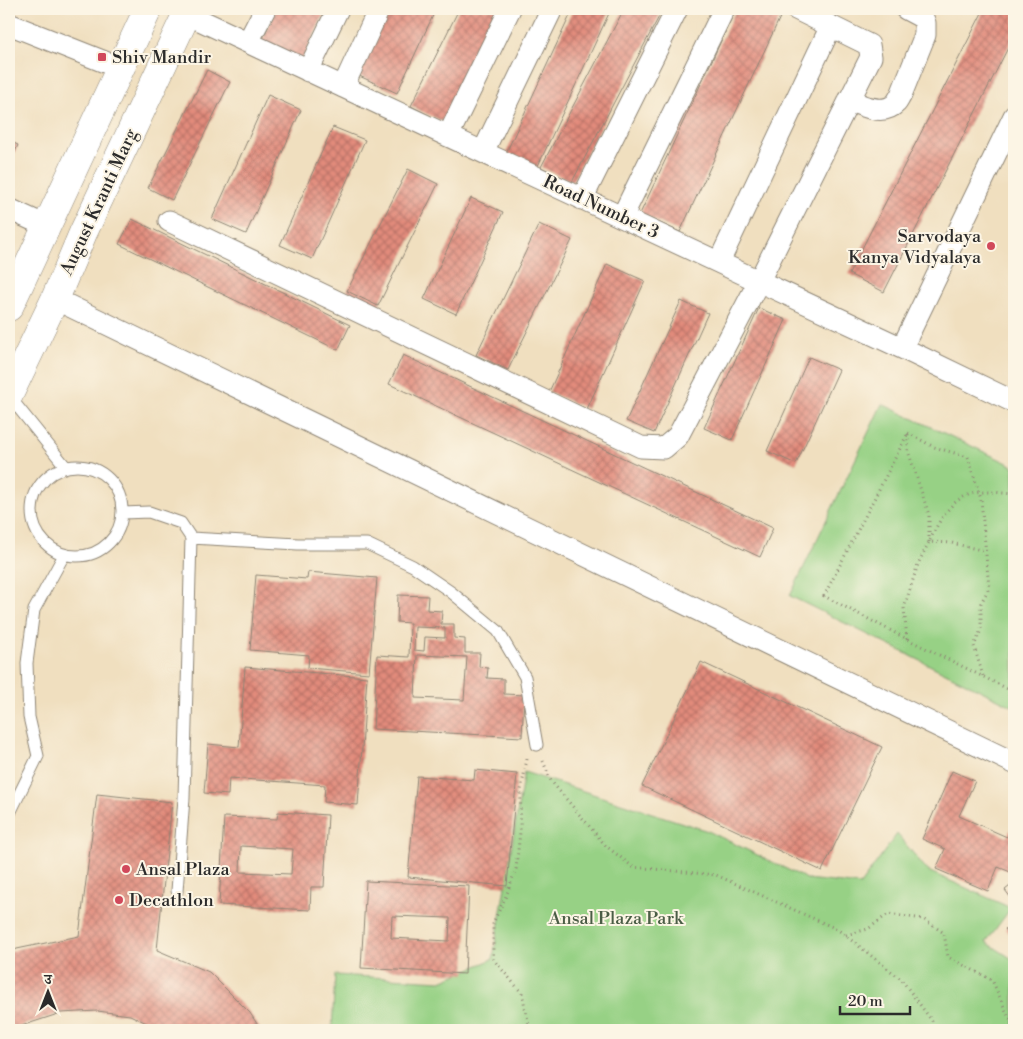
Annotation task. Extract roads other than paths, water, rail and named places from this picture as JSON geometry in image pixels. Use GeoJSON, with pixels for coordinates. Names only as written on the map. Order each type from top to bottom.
{"type":"FeatureCollection","features":[{"type":"Feature","properties":{"kind":"main road"},"geometry":{"type":"LineString","coordinates":[[9,307],[148,9]]}},
{"type":"Feature","properties":{"kind":"main road","name":"August Kranti Marg"},"geometry":{"type":"LineString","coordinates":[[9,396],[55,299],[83,233],[188,11]]}},
{"type":"Feature","properties":{"kind":"street"},"geometry":{"type":"LineString","coordinates":[[248,42],[264,9]]}},
{"type":"Feature","properties":{"kind":"street"},"geometry":{"type":"LineString","coordinates":[[308,71],[338,9]]}},
{"type":"Feature","properties":{"kind":"street"},"geometry":{"type":"LineString","coordinates":[[343,86],[379,9]]}},
{"type":"Feature","properties":{"kind":"street"},"geometry":{"type":"LineString","coordinates":[[448,136],[510,9]]}},
{"type":"Feature","properties":{"kind":"street"},"geometry":{"type":"LineString","coordinates":[[483,152],[552,9]]}},
{"type":"Feature","properties":{"kind":"street"},"geometry":{"type":"LineString","coordinates":[[582,198],[677,9]]}},
{"type":"Feature","properties":{"kind":"street"},"geometry":{"type":"LineString","coordinates":[[622,217],[724,9]]}},
{"type":"Feature","properties":{"kind":"street"},"geometry":{"type":"LineString","coordinates":[[169,221],[641,447],[664,448],[678,436],[759,281],[871,57],[869,45],[796,9]]}},
{"type":"Feature","properties":{"kind":"street"},"geometry":{"type":"LineString","coordinates":[[849,100],[868,108],[880,109],[890,107],[896,103],[925,35],[923,18],[906,9]]}},
{"type":"Feature","properties":{"kind":"street","name":"Road Number 3"},"geometry":{"type":"LineString","coordinates":[[188,11],[308,71],[719,262],[1014,402]]}},
{"type":"Feature","properties":{"kind":"street"},"geometry":{"type":"LineString","coordinates":[[9,24],[120,68]]}},
{"type":"Feature","properties":{"kind":"street"},"geometry":{"type":"LineString","coordinates":[[719,262],[831,26]]}},
{"type":"Feature","properties":{"kind":"street"},"geometry":{"type":"LineString","coordinates":[[902,348],[1014,116]]}},
{"type":"Feature","properties":{"kind":"street"},"geometry":{"type":"LineString","coordinates":[[9,209],[46,226]]}},
{"type":"Feature","properties":{"kind":"street"},"geometry":{"type":"LineString","coordinates":[[55,299],[1014,762]]}},
{"type":"Feature","properties":{"kind":"lane"},"geometry":{"type":"LineString","coordinates":[[9,396],[66,467]]}},
{"type":"Feature","properties":{"kind":"lane"},"geometry":{"type":"LineString","coordinates":[[80,465],[94,468],[106,475],[116,486],[122,499],[123,513],[121,526],[114,539],[104,548],[91,554],[78,556],[52,550],[43,542],[35,528],[31,513],[33,498],[40,484],[51,473],[66,467],[80,465]]}},
{"type":"Feature","properties":{"kind":"lane"},"geometry":{"type":"LineString","coordinates":[[123,513],[149,512],[180,523],[191,538],[184,798],[177,891]]}},
{"type":"Feature","properties":{"kind":"lane"},"geometry":{"type":"LineString","coordinates":[[191,538],[298,544],[367,544],[413,566],[451,592],[498,631],[525,677],[537,745]]}},
{"type":"Feature","properties":{"kind":"lane"},"geometry":{"type":"LineString","coordinates":[[9,815],[38,756],[29,717],[27,663],[34,610],[64,554]]}},
{"type":"Feature","properties":{"kind":"place","name":"Shiv Mandir"},"geometry":{"type":"Point","coordinates":[102,57]}},
{"type":"Feature","properties":{"kind":"place","name":"Sarvodaya Kanya Vidyalaya"},"geometry":{"type":"Point","coordinates":[991,246]}},
{"type":"Feature","properties":{"kind":"place","name":"Ansal Plaza"},"geometry":{"type":"Point","coordinates":[126,869]}},
{"type":"Feature","properties":{"kind":"place","name":"Decathlon"},"geometry":{"type":"Point","coordinates":[119,900]}},
{"type":"Feature","properties":{"kind":"park label","name":"Ansal Plaza Park"},"geometry":{"type":"Point","coordinates":[616,918]}}]}
